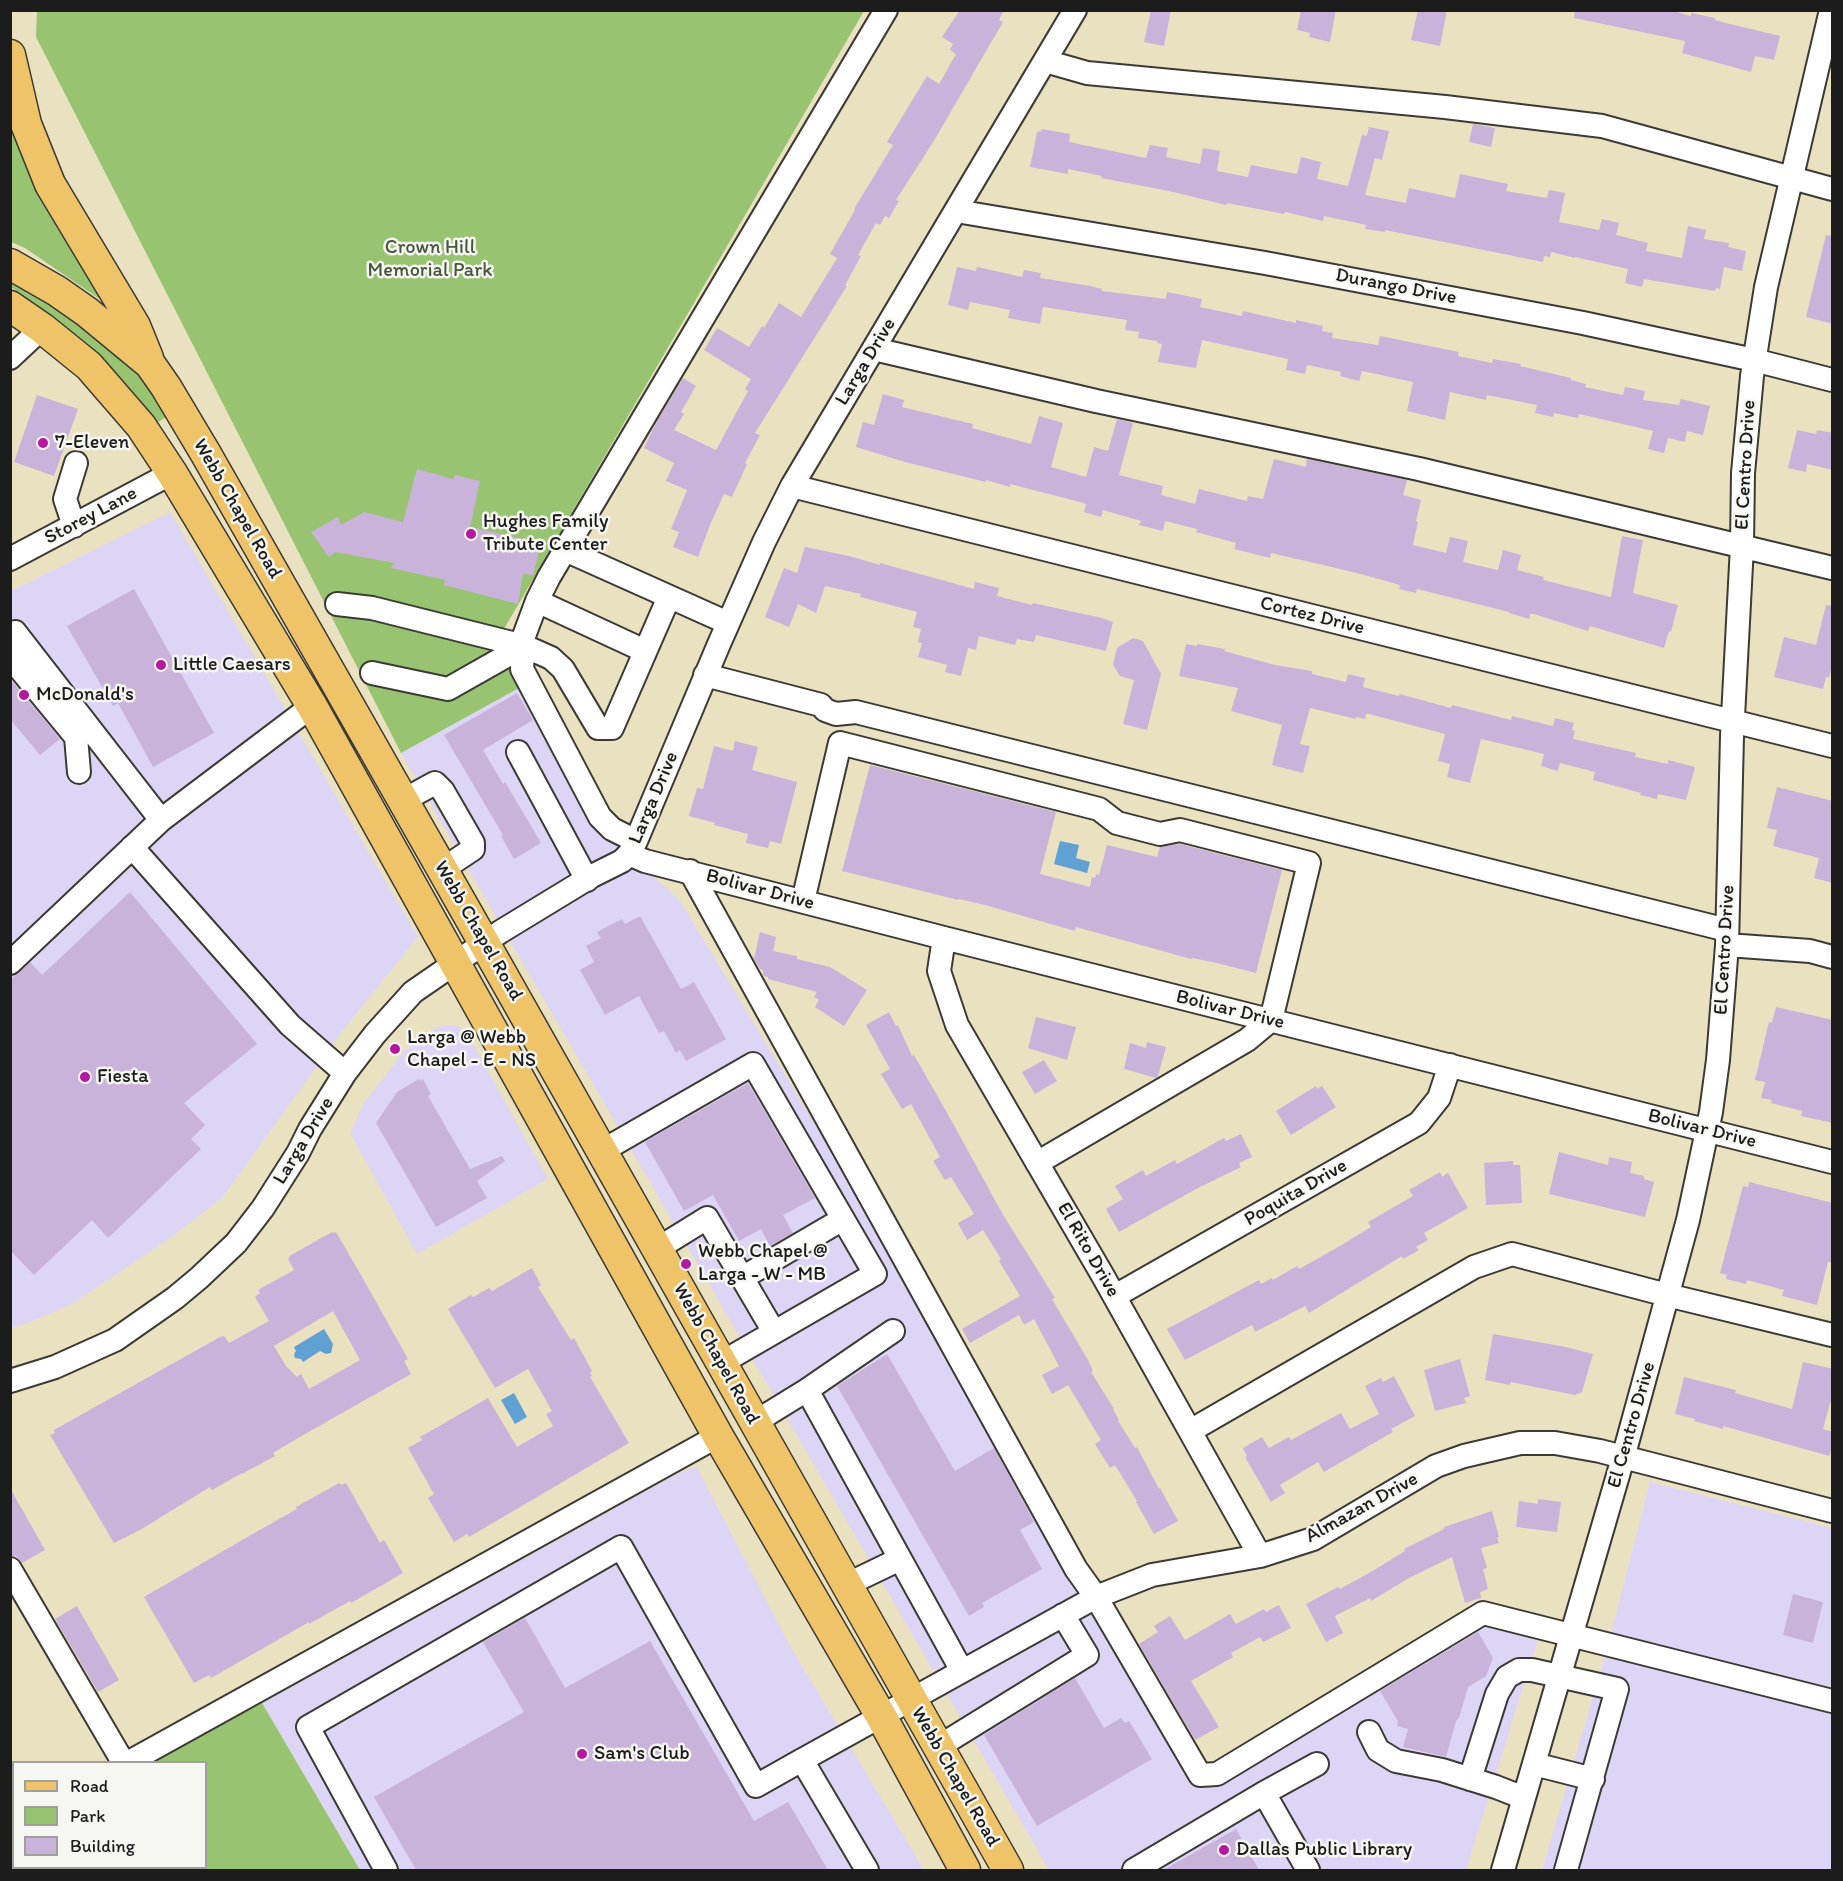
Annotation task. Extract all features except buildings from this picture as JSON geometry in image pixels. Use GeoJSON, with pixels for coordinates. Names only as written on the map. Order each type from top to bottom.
{"type":"FeatureCollection","features":[{"type":"Feature","properties":{"kind":"main road"},"geometry":{"type":"LineString","coordinates":[[10,56],[26,124],[50,183],[135,326],[150,364]]}},
{"type":"Feature","properties":{"kind":"main road","name":"Webb Chapel Road"},"geometry":{"type":"LineString","coordinates":[[10,264],[57,291],[87,312],[150,364],[206,454],[1008,1870]]}},
{"type":"Feature","properties":{"kind":"main road","name":"Webb Chapel Road"},"geometry":{"type":"LineString","coordinates":[[10,306],[42,328],[89,366],[141,426],[172,473],[312,706],[718,1436],[882,1716],[965,1870]]}},
{"type":"Feature","properties":{"kind":"main road"},"geometry":{"type":"LineString","coordinates":[[172,473],[206,454]]}},
{"type":"Feature","properties":{"kind":"main road"},"geometry":{"type":"LineString","coordinates":[[312,706],[340,688]]}},
{"type":"Feature","properties":{"kind":"main road"},"geometry":{"type":"LineString","coordinates":[[626,1267],[657,1249]]}},
{"type":"Feature","properties":{"kind":"street","name":"Bolivar Drive"},"geometry":{"type":"LineString","coordinates":[[886,10],[565,550],[537,601],[524,636],[522,669],[600,817],[645,861],[1833,1162]]}},
{"type":"Feature","properties":{"kind":"street","name":"Larga Drive"},"geometry":{"type":"LineString","coordinates":[[10,1381],[55,1367],[115,1340],[175,1298],[236,1244],[263,1208],[345,1073],[375,1034],[413,992],[484,942],[622,861],[633,848],[705,675],[764,542],[792,486],[1075,10]]}},
{"type":"Feature","properties":{"kind":"street","name":"El Centro Drive"},"geometry":{"type":"LineString","coordinates":[[1503,1870],[1623,1458],[1688,1220],[1708,1131],[1718,1060],[1727,938],[1743,473],[1754,360],[1766,287],[1831,10]]}},
{"type":"Feature","properties":{"kind":"street"},"geometry":{"type":"LineString","coordinates":[[1045,61],[1087,73],[1444,107],[1602,126],[1833,189]]}},
{"type":"Feature","properties":{"kind":"street","name":"Durango Drive"},"geometry":{"type":"LineString","coordinates":[[956,211],[1300,269],[1583,322],[1833,380]]}},
{"type":"Feature","properties":{"kind":"street"},"geometry":{"type":"LineString","coordinates":[[12,353],[42,328]]}},
{"type":"Feature","properties":{"kind":"street"},"geometry":{"type":"LineString","coordinates":[[874,349],[1107,404],[1419,469],[1833,568]]}},
{"type":"Feature","properties":{"kind":"street"},"geometry":{"type":"LineString","coordinates":[[74,526],[65,499],[76,463]]}},
{"type":"Feature","properties":{"kind":"street","name":"Storey Lane"},"geometry":{"type":"LineString","coordinates":[[10,558],[172,473]]}},
{"type":"Feature","properties":{"kind":"street","name":"Cortez Drive"},"geometry":{"type":"LineString","coordinates":[[792,486],[1833,746]]}},
{"type":"Feature","properties":{"kind":"street"},"geometry":{"type":"LineString","coordinates":[[565,550],[728,623]]}},
{"type":"Feature","properties":{"kind":"street"},"geometry":{"type":"LineString","coordinates":[[337,604],[372,608],[524,646],[551,658],[563,669],[598,728],[612,728],[669,597]]}},
{"type":"Feature","properties":{"kind":"street"},"geometry":{"type":"LineString","coordinates":[[537,601],[645,651]]}},
{"type":"Feature","properties":{"kind":"street"},"geometry":{"type":"LineString","coordinates":[[12,629],[161,820]]}},
{"type":"Feature","properties":{"kind":"street"},"geometry":{"type":"LineString","coordinates":[[372,673],[448,689],[524,646]]}},
{"type":"Feature","properties":{"kind":"street"},"geometry":{"type":"LineString","coordinates":[[10,657],[76,737],[79,772]]}},
{"type":"Feature","properties":{"kind":"street"},"geometry":{"type":"LineString","coordinates":[[705,675],[821,705],[825,710],[836,714],[856,712],[1727,938],[1810,951],[1833,957]]}},
{"type":"Feature","properties":{"kind":"street"},"geometry":{"type":"LineString","coordinates":[[10,963],[161,820],[312,706]]}},
{"type":"Feature","properties":{"kind":"street"},"geometry":{"type":"LineString","coordinates":[[803,901],[840,743],[1099,809],[1117,824],[1160,834],[1180,830],[1309,863],[1271,1020],[1247,1040],[1037,1163]]}},
{"type":"Feature","properties":{"kind":"street"},"geometry":{"type":"LineString","coordinates":[[518,752],[587,880]]}},
{"type":"Feature","properties":{"kind":"street"},"geometry":{"type":"LineString","coordinates":[[404,800],[435,783],[443,791],[473,843],[473,849],[443,869]]}},
{"type":"Feature","properties":{"kind":"street"},"geometry":{"type":"LineString","coordinates":[[132,847],[290,1025],[345,1073]]}},
{"type":"Feature","properties":{"kind":"street"},"geometry":{"type":"LineString","coordinates":[[690,871],[1076,1569],[1096,1597],[1200,1776],[1217,1774],[1483,1613],[1833,1701]]}},
{"type":"Feature","properties":{"kind":"street","name":"El Rito Drive"},"geometry":{"type":"LineString","coordinates":[[944,938],[939,971],[957,1025],[1114,1296],[1260,1556]]}},
{"type":"Feature","properties":{"kind":"street"},"geometry":{"type":"LineString","coordinates":[[602,1150],[753,1064],[875,1274],[721,1363]]}},
{"type":"Feature","properties":{"kind":"street","name":"Poquita Drive"},"geometry":{"type":"LineString","coordinates":[[1114,1296],[1419,1123],[1439,1098],[1450,1065]]}},
{"type":"Feature","properties":{"kind":"street"},"geometry":{"type":"LineString","coordinates":[[657,1249],[707,1218],[774,1332]]}},
{"type":"Feature","properties":{"kind":"street"},"geometry":{"type":"LineString","coordinates":[[742,1278],[843,1219]]}},
{"type":"Feature","properties":{"kind":"street"},"geometry":{"type":"LineString","coordinates":[[1190,1431],[1474,1267],[1512,1254],[1833,1335]]}},
{"type":"Feature","properties":{"kind":"street"},"geometry":{"type":"LineString","coordinates":[[755,1424],[893,1331]]}},
{"type":"Feature","properties":{"kind":"street"},"geometry":{"type":"LineString","coordinates":[[807,1390],[962,1671]]}},
{"type":"Feature","properties":{"kind":"street"},"geometry":{"type":"LineString","coordinates":[[131,1761],[718,1436]]}},
{"type":"Feature","properties":{"kind":"street","name":"Almazan Drive"},"geometry":{"type":"LineString","coordinates":[[386,1870],[308,1727],[621,1547],[756,1786],[1096,1597],[1152,1575],[1260,1556],[1313,1539],[1436,1466],[1464,1456],[1520,1443],[1555,1443],[1600,1451],[1833,1511]]}},
{"type":"Feature","properties":{"kind":"street"},"geometry":{"type":"LineString","coordinates":[[846,1585],[900,1559]]}},
{"type":"Feature","properties":{"kind":"street"},"geometry":{"type":"LineString","coordinates":[[10,1569],[122,1761]]}},
{"type":"Feature","properties":{"kind":"street"},"geometry":{"type":"LineString","coordinates":[[938,1747],[1087,1655],[1063,1615]]}},
{"type":"Feature","properties":{"kind":"street"},"geometry":{"type":"LineString","coordinates":[[1470,1779],[1497,1694],[1507,1677],[1519,1670],[1532,1670],[1617,1689],[1566,1870]]}},
{"type":"Feature","properties":{"kind":"street"},"geometry":{"type":"LineString","coordinates":[[1369,1732],[1378,1750],[1396,1761],[1442,1770],[1524,1798]]}},
{"type":"Feature","properties":{"kind":"street"},"geometry":{"type":"LineString","coordinates":[[802,1760],[867,1870]]}},
{"type":"Feature","properties":{"kind":"street"},"geometry":{"type":"LineString","coordinates":[[1134,1870],[1317,1764]]}},
{"type":"Feature","properties":{"kind":"street"},"geometry":{"type":"LineString","coordinates":[[1534,1764],[1593,1779]]}},
{"type":"Feature","properties":{"kind":"street"},"geometry":{"type":"LineString","coordinates":[[1264,1793],[1308,1870]]}},
{"type":"Feature","properties":{"kind":"shaded area"},"geometry":{"type":"Polygon","coordinates":[[[170,512],[418,937],[340,1034],[223,1197],[170,1238],[72,1304],[11,1328],[11,591],[170,512]]]}},
{"type":"Feature","properties":{"kind":"shaded area"},"geometry":{"type":"Polygon","coordinates":[[[519,688],[606,832],[680,901],[1211,1780],[1484,1618],[1540,1633],[1466,1870],[1049,1870],[401,753],[519,688]]]}},
{"type":"Feature","properties":{"kind":"shaded area"},"geometry":{"type":"Polygon","coordinates":[[[455,1025],[466,1032],[548,1179],[417,1254],[350,1133],[364,1103],[404,1051],[434,1029],[455,1025]]]}},
{"type":"Feature","properties":{"kind":"shaded area"},"geometry":{"type":"Polygon","coordinates":[[[696,1466],[790,1646],[924,1870],[360,1870],[262,1703],[677,1474],[696,1466]]]}},
{"type":"Feature","properties":{"kind":"shaded area"},"geometry":{"type":"Polygon","coordinates":[[[1650,1482],[1832,1528],[1832,1870],[1542,1870],[1607,1649],[1650,1482]]]}},
{"type":"Feature","properties":{"kind":"green space","name":"Crown Hill Memorial Park"},"geometry":{"type":"Polygon","coordinates":[[[37,10],[864,11],[497,641],[519,688],[401,753],[36,37],[37,10]]]}},
{"type":"Feature","properties":{"kind":"green space"},"geometry":{"type":"Polygon","coordinates":[[[10,102],[104,295],[101,300],[25,248],[11,242],[10,102]]]}},
{"type":"Feature","properties":{"kind":"green space"},"geometry":{"type":"Polygon","coordinates":[[[10,278],[112,342],[166,407],[169,415],[157,423],[56,322],[11,287],[10,278]]]}},
{"type":"Feature","properties":{"kind":"green space"},"geometry":{"type":"Polygon","coordinates":[[[262,1703],[360,1870],[11,1870],[10,1840],[12,1839],[12,1869],[207,1869],[207,1761],[154,1761],[262,1703]]]}},
{"type":"Feature","properties":{"kind":"water"},"geometry":{"type":"Polygon","coordinates":[[[1060,841],[1079,845],[1076,858],[1090,862],[1087,873],[1054,864],[1060,841]]]}},
{"type":"Feature","properties":{"kind":"water"},"geometry":{"type":"Polygon","coordinates":[[[324,1329],[333,1344],[331,1353],[326,1354],[320,1351],[303,1362],[295,1358],[294,1347],[324,1329]]]}},
{"type":"Feature","properties":{"kind":"water"},"geometry":{"type":"Polygon","coordinates":[[[514,1393],[527,1417],[515,1424],[501,1400],[514,1393]]]}},
{"type":"Feature","properties":{"kind":"place","name":"7-Eleven"},"geometry":{"type":"Point","coordinates":[43,443]}},
{"type":"Feature","properties":{"kind":"place","name":"Hughes Family Tribute Center"},"geometry":{"type":"Point","coordinates":[471,534]}},
{"type":"Feature","properties":{"kind":"place","name":"Little Caesars"},"geometry":{"type":"Point","coordinates":[161,665]}},
{"type":"Feature","properties":{"kind":"place","name":"McDonald's"},"geometry":{"type":"Point","coordinates":[24,695]}},
{"type":"Feature","properties":{"kind":"place","name":"Larga @ Webb Chapel - E - NS"},"geometry":{"type":"Point","coordinates":[395,1049]}},
{"type":"Feature","properties":{"kind":"place","name":"Fiesta"},"geometry":{"type":"Point","coordinates":[85,1077]}},
{"type":"Feature","properties":{"kind":"place","name":"Webb Chapel @ Larga - W - MB"},"geometry":{"type":"Point","coordinates":[686,1264]}},
{"type":"Feature","properties":{"kind":"place","name":"Sam's Club"},"geometry":{"type":"Point","coordinates":[582,1754]}},
{"type":"Feature","properties":{"kind":"place","name":"Dallas Public Library"},"geometry":{"type":"Point","coordinates":[1224,1850]}}]}
